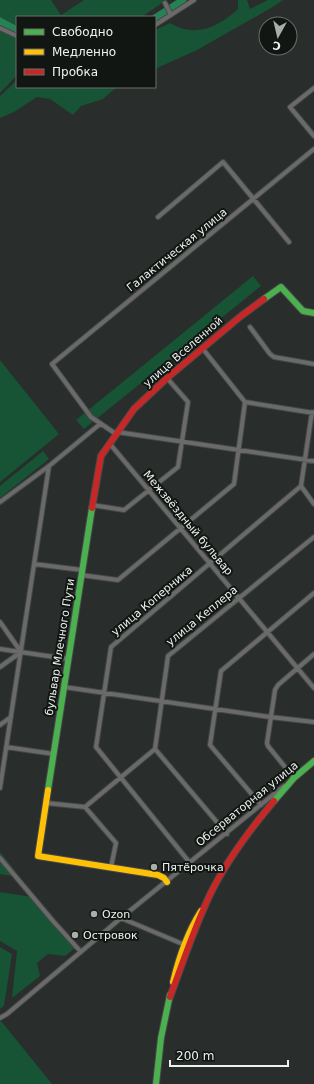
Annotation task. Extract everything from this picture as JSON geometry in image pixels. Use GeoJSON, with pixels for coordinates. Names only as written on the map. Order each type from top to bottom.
{"type":"FeatureCollection","features":[{"type":"Feature","properties":{"kind":"street"},"geometry":{"type":"LineString","coordinates":[[156,24],[194,0]]}},
{"type":"Feature","properties":{"kind":"street"},"geometry":{"type":"LineString","coordinates":[[165,3],[171,15]]}},
{"type":"Feature","properties":{"kind":"street"},"geometry":{"type":"LineString","coordinates":[[0,28],[16,36]]}},
{"type":"Feature","properties":{"kind":"street"},"geometry":{"type":"LineString","coordinates":[[314,88],[290,107],[314,136]]}},
{"type":"Feature","properties":{"kind":"street","name":"Галактическая улица"},"geometry":{"type":"LineString","coordinates":[[100,424],[91,417],[52,364],[314,149]]}},
{"type":"Feature","properties":{"kind":"street"},"geometry":{"type":"LineString","coordinates":[[158,217],[223,162],[289,242]]}},
{"type":"Feature","properties":{"kind":"street","name":"улица Вселенной"},"geometry":{"type":"LineString","coordinates":[[110,444],[134,409],[167,378],[203,350],[241,316],[281,287],[303,311],[314,313]]}},
{"type":"Feature","properties":{"kind":"street"},"geometry":{"type":"LineString","coordinates":[[250,327],[270,354],[274,357],[314,364]]}},
{"type":"Feature","properties":{"kind":"street"},"geometry":{"type":"LineString","coordinates":[[203,350],[245,402],[313,412],[301,486],[314,504]]}},
{"type":"Feature","properties":{"kind":"street"},"geometry":{"type":"LineString","coordinates":[[92,505],[124,510],[178,467],[188,402],[167,378]]}},
{"type":"Feature","properties":{"kind":"street"},"geometry":{"type":"LineString","coordinates":[[34,564],[118,580],[234,484],[245,402]]}},
{"type":"Feature","properties":{"kind":"street"},"geometry":{"type":"LineString","coordinates":[[0,502],[100,424],[117,433],[182,440],[314,460]]}},
{"type":"Feature","properties":{"kind":"street","name":"Межзвёздный бульвар"},"geometry":{"type":"LineString","coordinates":[[110,444],[314,688]]}},
{"type":"Feature","properties":{"kind":"street","name":"бульвар Млечного Пути"},"geometry":{"type":"LineString","coordinates":[[110,444],[101,456],[92,505],[38,856],[111,868]]}},
{"type":"Feature","properties":{"kind":"street"},"geometry":{"type":"LineString","coordinates":[[0,788],[1,769],[6,747],[21,652],[48,466]]}},
{"type":"Feature","properties":{"kind":"street","name":"улица Коперника"},"geometry":{"type":"LineString","coordinates":[[190,863],[96,747],[111,647],[301,486]]}},
{"type":"Feature","properties":{"kind":"street","name":"улица Кеплера"},"geometry":{"type":"LineString","coordinates":[[155,748],[168,656],[314,537]]}},
{"type":"Feature","properties":{"kind":"street"},"geometry":{"type":"LineString","coordinates":[[261,805],[210,745],[221,671],[314,593]]}},
{"type":"Feature","properties":{"kind":"street"},"geometry":{"type":"LineString","coordinates":[[0,622],[21,652]]}},
{"type":"Feature","properties":{"kind":"street"},"geometry":{"type":"LineString","coordinates":[[0,649],[68,659]]}},
{"type":"Feature","properties":{"kind":"street"},"geometry":{"type":"LineString","coordinates":[[0,667],[21,652]]}},
{"type":"Feature","properties":{"kind":"street"},"geometry":{"type":"LineString","coordinates":[[156,1084],[161,1038],[170,997],[187,945],[222,873],[250,830],[294,778],[268,746],[267,740],[275,690],[278,685],[314,654]]}},
{"type":"Feature","properties":{"kind":"street"},"geometry":{"type":"LineString","coordinates":[[64,687],[314,722]]}},
{"type":"Feature","properties":{"kind":"street"},"geometry":{"type":"LineString","coordinates":[[0,725],[11,716]]}},
{"type":"Feature","properties":{"kind":"street"},"geometry":{"type":"LineString","coordinates":[[6,747],[54,754]]}},
{"type":"Feature","properties":{"kind":"street"},"geometry":{"type":"LineString","coordinates":[[46,803],[85,806],[155,748],[227,834]]}},
{"type":"Feature","properties":{"kind":"street","name":"Обсерваторная улица"},"geometry":{"type":"LineString","coordinates":[[1,1018],[121,918],[227,834],[314,761]]}},
{"type":"Feature","properties":{"kind":"street"},"geometry":{"type":"LineString","coordinates":[[85,806],[116,843],[111,868],[158,875],[164,878],[167,882]]}},
{"type":"Feature","properties":{"kind":"street"},"geometry":{"type":"LineString","coordinates":[[0,858],[52,921],[81,952]]}},
{"type":"Feature","properties":{"kind":"street"},"geometry":{"type":"LineString","coordinates":[[121,918],[187,945]]}},
{"type":"Feature","properties":{"kind":"green space"},"geometry":{"type":"Polygon","coordinates":[[[0,0],[51,0],[61,15],[84,0],[166,0],[143,16],[16,16],[16,76],[0,93],[0,0]]]}},
{"type":"Feature","properties":{"kind":"green space"},"geometry":{"type":"Polygon","coordinates":[[[238,0],[247,0],[250,9],[268,0],[283,0],[197,50],[156,69],[156,30],[170,23],[188,30],[206,29],[230,16],[238,9],[238,0]]]}},
{"type":"Feature","properties":{"kind":"green space"},"geometry":{"type":"Polygon","coordinates":[[[16,81],[16,88],[116,88],[103,99],[81,106],[73,115],[50,99],[37,97],[14,112],[0,118],[0,96],[16,81]]]}},
{"type":"Feature","properties":{"kind":"green space"},"geometry":{"type":"Polygon","coordinates":[[[253,276],[261,286],[84,429],[76,420],[253,276]]]}},
{"type":"Feature","properties":{"kind":"green space"},"geometry":{"type":"Polygon","coordinates":[[[0,360],[59,434],[0,482],[0,360]]]}},
{"type":"Feature","properties":{"kind":"green space"},"geometry":{"type":"Polygon","coordinates":[[[43,451],[49,459],[0,498],[0,486],[43,451]]]}},
{"type":"Feature","properties":{"kind":"green space"},"geometry":{"type":"Polygon","coordinates":[[[0,852],[16,872],[11,876],[0,874],[0,852]]]}},
{"type":"Feature","properties":{"kind":"green space"},"geometry":{"type":"Polygon","coordinates":[[[0,892],[32,897],[75,948],[65,956],[48,954],[37,963],[40,976],[12,998],[17,951],[0,941],[0,892]]]}},
{"type":"Feature","properties":{"kind":"green space"},"geometry":{"type":"Polygon","coordinates":[[[0,947],[12,954],[4,1006],[0,1009],[0,947]]]}},
{"type":"Feature","properties":{"kind":"green space"},"geometry":{"type":"Polygon","coordinates":[[[1,1021],[52,1084],[0,1084],[1,1021]]]}},
{"type":"Feature","properties":{"kind":"waterway"},"geometry":{"type":"LineString","coordinates":[[156,17],[183,0]]}},
{"type":"Feature","properties":{"kind":"waterway"},"geometry":{"type":"LineString","coordinates":[[0,21],[16,29]]}},
{"type":"Feature","properties":{"kind":"traffic: fast"},"geometry":{"type":"LineString","coordinates":[[264,299],[281,287],[303,311],[314,313]]}},
{"type":"Feature","properties":{"kind":"traffic: fast"},"geometry":{"type":"LineString","coordinates":[[48,790],[92,508]]}},
{"type":"Feature","properties":{"kind":"traffic: fast"},"geometry":{"type":"LineString","coordinates":[[274,801],[294,778],[314,761]]}},
{"type":"Feature","properties":{"kind":"traffic: fast"},"geometry":{"type":"LineString","coordinates":[[156,1084],[161,1038],[170,995]]}},
{"type":"Feature","properties":{"kind":"traffic: slow"},"geometry":{"type":"LineString","coordinates":[[48,790],[38,856],[158,875],[164,878],[167,882]]}},
{"type":"Feature","properties":{"kind":"traffic: slow"},"geometry":{"type":"LineString","coordinates":[[173,982],[184,945],[201,911]]}},
{"type":"Feature","properties":{"kind":"traffic: jam"},"geometry":{"type":"LineString","coordinates":[[92,508],[101,456],[134,409],[167,378],[241,316],[264,299]]}},
{"type":"Feature","properties":{"kind":"traffic: jam"},"geometry":{"type":"LineString","coordinates":[[170,997],[210,894],[226,865],[274,801]]}},
{"type":"Feature","properties":{"kind":"place","name":"Пятёрочка"},"geometry":{"type":"Point","coordinates":[154,867]}},
{"type":"Feature","properties":{"kind":"place","name":"Ozon"},"geometry":{"type":"Point","coordinates":[94,914]}},
{"type":"Feature","properties":{"kind":"place","name":"Островок"},"geometry":{"type":"Point","coordinates":[75,935]}}]}
